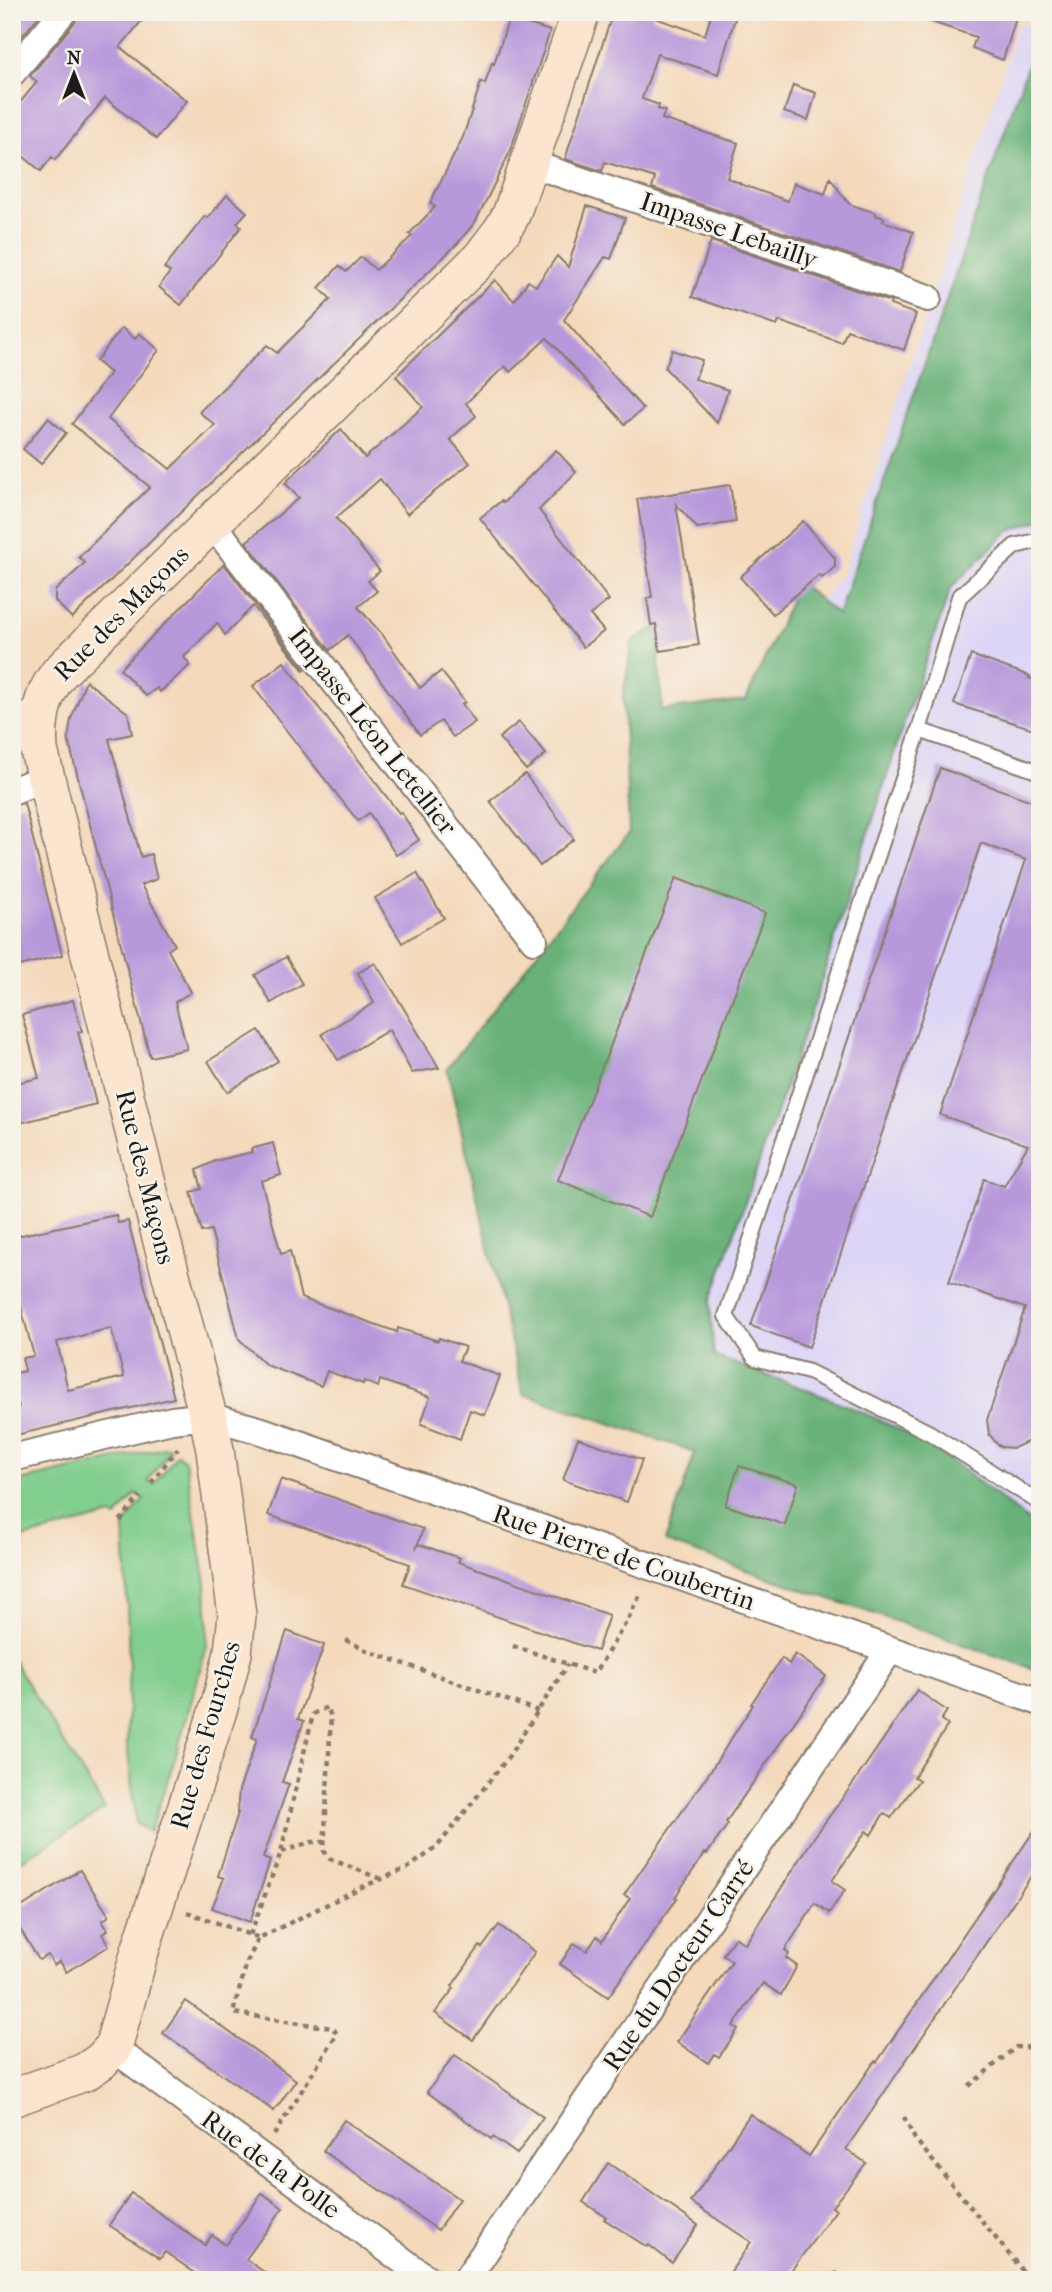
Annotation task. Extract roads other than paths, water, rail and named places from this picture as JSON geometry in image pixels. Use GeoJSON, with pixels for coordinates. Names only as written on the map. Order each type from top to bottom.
{"type":"FeatureCollection","features":[{"type":"Feature","properties":{"kind":"main road","name":"Rue des Maçons"},"geometry":{"type":"LineString","coordinates":[[208,1416],[138,1149],[39,750],[25,717],[42,701],[59,673],[481,258],[511,215],[581,12]]}},
{"type":"Feature","properties":{"kind":"main road","name":"Rue des Fourches"},"geometry":{"type":"LineString","coordinates":[[113,2048],[140,1951],[205,1755],[233,1653],[237,1615],[234,1585],[208,1416]]}},
{"type":"Feature","properties":{"kind":"main road"},"geometry":{"type":"LineString","coordinates":[[12,2098],[85,2072],[113,2048]]}},
{"type":"Feature","properties":{"kind":"street"},"geometry":{"type":"LineString","coordinates":[[12,73],[63,12]]}},
{"type":"Feature","properties":{"kind":"street","name":"Impasse Lebailly"},"geometry":{"type":"LineString","coordinates":[[529,163],[928,298]]}},
{"type":"Feature","properties":{"kind":"street","name":"Impasse Léon Letellier"},"geometry":{"type":"LineString","coordinates":[[209,525],[225,540],[534,940]]}},
{"type":"Feature","properties":{"kind":"street"},"geometry":{"type":"LineString","coordinates":[[12,791],[46,777]]}},
{"type":"Feature","properties":{"kind":"street"},"geometry":{"type":"LineString","coordinates":[[12,1458],[172,1420],[208,1416]]}},
{"type":"Feature","properties":{"kind":"street","name":"Rue Pierre de Coubertin"},"geometry":{"type":"LineString","coordinates":[[208,1416],[262,1431],[1040,1702]]}},
{"type":"Feature","properties":{"kind":"street","name":"Rue du Docteur Carré"},"geometry":{"type":"LineString","coordinates":[[466,2280],[891,1650]]}},
{"type":"Feature","properties":{"kind":"street","name":"Rue de la Polle"},"geometry":{"type":"LineString","coordinates":[[113,2048],[429,2280]]}},
{"type":"Feature","properties":{"kind":"lane"},"geometry":{"type":"LineString","coordinates":[[1040,540],[1016,546],[959,597],[919,730],[726,1316],[755,1358],[809,1372],[930,1433],[1040,1503]]}},
{"type":"Feature","properties":{"kind":"lane"},"geometry":{"type":"LineString","coordinates":[[919,730],[1040,772]]}}]}
